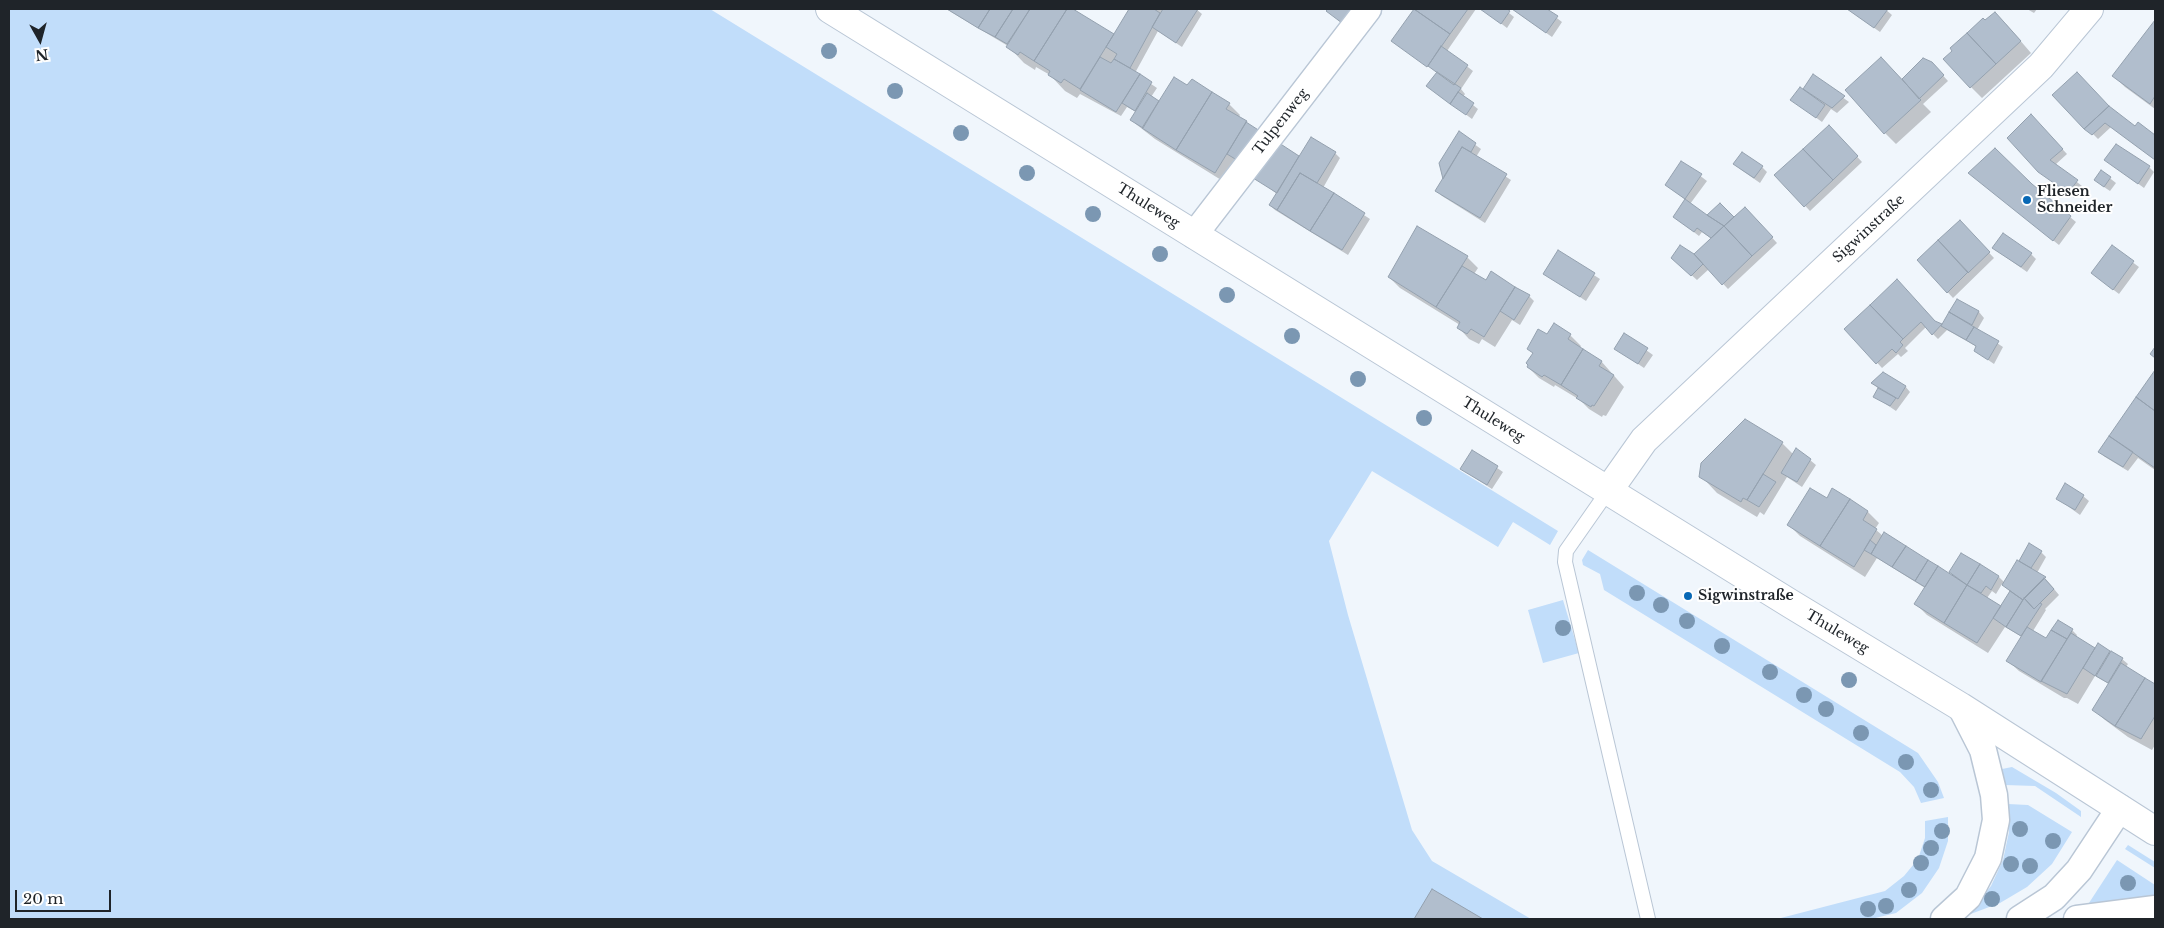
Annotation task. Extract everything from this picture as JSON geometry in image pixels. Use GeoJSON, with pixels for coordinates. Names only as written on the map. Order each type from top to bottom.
{"type":"FeatureCollection","features":[{"type":"Feature","properties":{"kind":"street","name":"Thuleweg"},"geometry":{"type":"LineString","coordinates":[[830,9],[1608,491],[1961,707],[2155,830]]}},
{"type":"Feature","properties":{"kind":"street","name":"Tulpenweg"},"geometry":{"type":"LineString","coordinates":[[1194,235],[1368,9]]}},
{"type":"Feature","properties":{"kind":"street","name":"Sigwinstraße"},"geometry":{"type":"LineString","coordinates":[[1608,491],[1644,440],[2040,66],[2089,9]]}},
{"type":"Feature","properties":{"kind":"street"},"geometry":{"type":"LineString","coordinates":[[1944,919],[1968,897],[1988,858],[1996,820],[1994,795],[1983,750],[1961,707]]}},
{"type":"Feature","properties":{"kind":"street"},"geometry":{"type":"LineString","coordinates":[[2020,919],[2054,897],[2079,870],[2120,808]]}},
{"type":"Feature","properties":{"kind":"street"},"geometry":{"type":"LineString","coordinates":[[2077,919],[2155,910]]}},
{"type":"Feature","properties":{"kind":"lane"},"geometry":{"type":"LineString","coordinates":[[1608,491],[1566,551],[1565,562],[1648,919]]}},
{"type":"Feature","properties":{"kind":"shaded area"},"geometry":{"type":"Polygon","coordinates":[[[9,9],[710,9],[1558,531],[1550,545],[1513,522],[1498,547],[1372,471],[1329,541],[1348,615],[1412,830],[1432,861],[1531,919],[9,919],[9,9]]]}},
{"type":"Feature","properties":{"kind":"shaded area"},"geometry":{"type":"Polygon","coordinates":[[[1588,550],[1918,753],[1938,782],[1944,798],[1921,803],[1914,787],[1900,772],[1604,590],[1600,574],[1583,565],[1582,560],[1588,550]]]}},
{"type":"Feature","properties":{"kind":"shaded area"},"geometry":{"type":"Polygon","coordinates":[[[1563,600],[1579,653],[1543,663],[1528,610],[1563,600]]]}},
{"type":"Feature","properties":{"kind":"shaded area"},"geometry":{"type":"Polygon","coordinates":[[[2012,767],[2056,793],[2081,811],[2081,817],[2035,786],[2005,785],[2002,769],[2012,767]]]}},
{"type":"Feature","properties":{"kind":"shaded area"},"geometry":{"type":"Polygon","coordinates":[[[2008,804],[2028,805],[2072,832],[2052,864],[2027,887],[2000,903],[1968,915],[1991,886],[2003,860],[2009,832],[2008,804]]]}},
{"type":"Feature","properties":{"kind":"shaded area"},"geometry":{"type":"Polygon","coordinates":[[[1948,817],[1948,841],[1939,868],[1922,893],[1896,913],[1871,919],[1777,919],[1885,891],[1904,876],[1918,859],[1925,838],[1925,821],[1948,817]]]}},
{"type":"Feature","properties":{"kind":"shaded area"},"geometry":{"type":"Polygon","coordinates":[[[2128,845],[2155,862],[2155,868],[2125,849],[2128,845]]]}},
{"type":"Feature","properties":{"kind":"shaded area"},"geometry":{"type":"Polygon","coordinates":[[[2117,860],[2155,885],[2155,897],[2087,906],[2117,860]]]}},
{"type":"Feature","properties":{"kind":"building"},"geometry":{"type":"Polygon","coordinates":[[[947,9],[990,9],[978,28],[947,9]]]}},
{"type":"Feature","properties":{"kind":"building"},"geometry":{"type":"Polygon","coordinates":[[[990,9],[1013,9],[995,37],[978,28],[990,9]]]}},
{"type":"Feature","properties":{"kind":"building"},"geometry":{"type":"Polygon","coordinates":[[[1013,9],[1030,9],[1007,44],[995,37],[1013,9]]]}},
{"type":"Feature","properties":{"kind":"building"},"geometry":{"type":"Polygon","coordinates":[[[1030,9],[1067,9],[1034,61],[1020,52],[1018,55],[1006,47],[1030,9]]]}},
{"type":"Feature","properties":{"kind":"building"},"geometry":{"type":"Polygon","coordinates":[[[1067,9],[1073,9],[1114,34],[1080,89],[1064,79],[1061,83],[1048,75],[1050,71],[1034,61],[1067,9]]]}},
{"type":"Feature","properties":{"kind":"building"},"geometry":{"type":"Polygon","coordinates":[[[1129,9],[1154,9],[1160,13],[1130,68],[1114,59],[1117,54],[1106,47],[1129,9]]]}},
{"type":"Feature","properties":{"kind":"building"},"geometry":{"type":"Polygon","coordinates":[[[1163,9],[1198,9],[1176,43],[1152,27],[1163,9]]]}},
{"type":"Feature","properties":{"kind":"building"},"geometry":{"type":"Polygon","coordinates":[[[1328,9],[1352,9],[1342,23],[1326,11],[1328,9]]]}},
{"type":"Feature","properties":{"kind":"building"},"geometry":{"type":"Polygon","coordinates":[[[1414,9],[1468,9],[1450,34],[1414,9]]]}},
{"type":"Feature","properties":{"kind":"building"},"geometry":{"type":"Polygon","coordinates":[[[1414,9],[1450,34],[1427,67],[1391,41],[1414,9]]]}},
{"type":"Feature","properties":{"kind":"building"},"geometry":{"type":"Polygon","coordinates":[[[1480,9],[1507,9],[1510,11],[1501,24],[1480,9]]]}},
{"type":"Feature","properties":{"kind":"building"},"geometry":{"type":"Polygon","coordinates":[[[1512,9],[1547,9],[1558,16],[1546,33],[1512,9]]]}},
{"type":"Feature","properties":{"kind":"building"},"geometry":{"type":"Polygon","coordinates":[[[1847,9],[1888,9],[1874,28],[1847,9]]]}},
{"type":"Feature","properties":{"kind":"building"},"geometry":{"type":"Polygon","coordinates":[[[1995,12],[2021,41],[1996,64],[1967,33],[1983,18],[1985,20],[1995,12]]]}},
{"type":"Feature","properties":{"kind":"building"},"geometry":{"type":"Polygon","coordinates":[[[2155,20],[2155,96],[2150,104],[2112,76],[2155,20]]]}},
{"type":"Feature","properties":{"kind":"building"},"geometry":{"type":"Polygon","coordinates":[[[1967,33],[1996,64],[1970,88],[1943,59],[1952,51],[1950,48],[1967,33]]]}},
{"type":"Feature","properties":{"kind":"building"},"geometry":{"type":"Polygon","coordinates":[[[1441,46],[1468,65],[1454,85],[1428,66],[1441,46]]]}},
{"type":"Feature","properties":{"kind":"building"},"geometry":{"type":"Polygon","coordinates":[[[1100,57],[1111,63],[1114,59],[1140,74],[1116,112],[1080,90],[1100,57]]]}},
{"type":"Feature","properties":{"kind":"building"},"geometry":{"type":"Polygon","coordinates":[[[1881,57],[1921,100],[1884,134],[1845,90],[1881,57]]]}},
{"type":"Feature","properties":{"kind":"building"},"geometry":{"type":"Polygon","coordinates":[[[1923,58],[1932,62],[1944,75],[1919,99],[1902,79],[1923,58]]]}},
{"type":"Feature","properties":{"kind":"building"},"geometry":{"type":"Polygon","coordinates":[[[1437,72],[1461,88],[1450,104],[1426,86],[1437,72]]]}},
{"type":"Feature","properties":{"kind":"building"},"geometry":{"type":"Polygon","coordinates":[[[2077,72],[2109,106],[2084,129],[2052,95],[2077,72]]]}},
{"type":"Feature","properties":{"kind":"building"},"geometry":{"type":"Polygon","coordinates":[[[1140,74],[1152,82],[1135,111],[1122,103],[1140,74]]]}},
{"type":"Feature","properties":{"kind":"building"},"geometry":{"type":"Polygon","coordinates":[[[1813,74],[1845,96],[1832,108],[1803,89],[1813,74]]]}},
{"type":"Feature","properties":{"kind":"building"},"geometry":{"type":"Polygon","coordinates":[[[1174,77],[1187,85],[1192,79],[1212,92],[1176,150],[1142,128],[1174,77]]]}},
{"type":"Feature","properties":{"kind":"building"},"geometry":{"type":"Polygon","coordinates":[[[1800,87],[1825,105],[1816,118],[1790,100],[1800,87]]]}},
{"type":"Feature","properties":{"kind":"building"},"geometry":{"type":"Polygon","coordinates":[[[1212,92],[1230,103],[1226,109],[1247,121],[1215,173],[1176,150],[1212,92]]]}},
{"type":"Feature","properties":{"kind":"building"},"geometry":{"type":"Polygon","coordinates":[[[1458,92],[1474,103],[1466,115],[1450,104],[1458,92]]]}},
{"type":"Feature","properties":{"kind":"building"},"geometry":{"type":"Polygon","coordinates":[[[1147,93],[1159,101],[1143,128],[1130,120],[1147,93]]]}},
{"type":"Feature","properties":{"kind":"building"},"geometry":{"type":"Polygon","coordinates":[[[2109,106],[2135,126],[2138,122],[2155,135],[2155,160],[2105,123],[2092,135],[2084,129],[2109,106]]]}},
{"type":"Feature","properties":{"kind":"building"},"geometry":{"type":"Polygon","coordinates":[[[2031,114],[2063,149],[2050,160],[2078,180],[2068,193],[2038,172],[2007,138],[2031,114]]]}},
{"type":"Feature","properties":{"kind":"building"},"geometry":{"type":"Polygon","coordinates":[[[1246,122],[1263,133],[1240,162],[1227,154],[1246,122]]]}},
{"type":"Feature","properties":{"kind":"building"},"geometry":{"type":"Polygon","coordinates":[[[1829,125],[1858,156],[1833,180],[1803,149],[1829,125]]]}},
{"type":"Feature","properties":{"kind":"building"},"geometry":{"type":"Polygon","coordinates":[[[1459,131],[1476,143],[1471,152],[1462,147],[1443,179],[1439,163],[1459,131]]]}},
{"type":"Feature","properties":{"kind":"building"},"geometry":{"type":"Polygon","coordinates":[[[1311,137],[1336,152],[1317,183],[1300,173],[1277,210],[1269,205],[1311,137]]]}},
{"type":"Feature","properties":{"kind":"building"},"geometry":{"type":"Polygon","coordinates":[[[1276,141],[1299,156],[1277,193],[1253,178],[1276,141]]]}},
{"type":"Feature","properties":{"kind":"building"},"geometry":{"type":"Polygon","coordinates":[[[2116,144],[2150,166],[2138,184],[2104,160],[2116,144]]]}},
{"type":"Feature","properties":{"kind":"building"},"geometry":{"type":"Polygon","coordinates":[[[1462,147],[1507,174],[1480,218],[1435,191],[1462,147]]]}},
{"type":"Feature","properties":{"kind":"building","name":"Fliesen Schneider"},"geometry":{"type":"Polygon","coordinates":[[[1995,148],[2032,184],[2071,216],[2053,241],[1968,173],[1995,148]]]}},
{"type":"Feature","properties":{"kind":"building"},"geometry":{"type":"Polygon","coordinates":[[[1803,149],[1833,180],[1804,207],[1774,175],[1803,149]]]}},
{"type":"Feature","properties":{"kind":"building"},"geometry":{"type":"Polygon","coordinates":[[[1742,152],[1763,166],[1754,178],[1733,164],[1742,152]]]}},
{"type":"Feature","properties":{"kind":"building"},"geometry":{"type":"Polygon","coordinates":[[[1681,161],[1702,174],[1685,199],[1665,185],[1681,161]]]}},
{"type":"Feature","properties":{"kind":"building"},"geometry":{"type":"Polygon","coordinates":[[[2101,170],[2111,177],[2104,187],[2094,180],[2101,170]]]}},
{"type":"Feature","properties":{"kind":"building"},"geometry":{"type":"Polygon","coordinates":[[[1300,173],[1334,193],[1310,231],[1277,210],[1300,173]]]}},
{"type":"Feature","properties":{"kind":"building"},"geometry":{"type":"Polygon","coordinates":[[[1334,193],[1365,213],[1342,250],[1310,231],[1334,193]]]}},
{"type":"Feature","properties":{"kind":"building"},"geometry":{"type":"Polygon","coordinates":[[[1685,199],[1724,226],[1711,238],[1697,228],[1694,232],[1673,217],[1685,199]]]}},
{"type":"Feature","properties":{"kind":"building"},"geometry":{"type":"Polygon","coordinates":[[[1720,203],[1734,217],[1724,226],[1707,215],[1720,203]]]}},
{"type":"Feature","properties":{"kind":"building"},"geometry":{"type":"Polygon","coordinates":[[[1745,207],[1773,237],[1752,256],[1724,226],[1745,207]]]}},
{"type":"Feature","properties":{"kind":"building"},"geometry":{"type":"Polygon","coordinates":[[[1960,220],[1990,252],[1968,273],[1938,240],[1960,220]]]}},
{"type":"Feature","properties":{"kind":"building"},"geometry":{"type":"Polygon","coordinates":[[[1417,226],[1468,256],[1436,307],[1388,277],[1417,226]]]}},
{"type":"Feature","properties":{"kind":"building"},"geometry":{"type":"Polygon","coordinates":[[[1724,226],[1752,256],[1722,285],[1694,254],[1724,226]]]}},
{"type":"Feature","properties":{"kind":"building"},"geometry":{"type":"Polygon","coordinates":[[[2003,233],[2032,253],[2021,267],[1992,248],[2003,233]]]}},
{"type":"Feature","properties":{"kind":"building"},"geometry":{"type":"Polygon","coordinates":[[[1938,240],[1968,272],[1947,293],[1917,260],[1938,240]]]}},
{"type":"Feature","properties":{"kind":"building"},"geometry":{"type":"Polygon","coordinates":[[[1680,245],[1694,254],[1703,264],[1691,276],[1671,258],[1680,245]]]}},
{"type":"Feature","properties":{"kind":"building"},"geometry":{"type":"Polygon","coordinates":[[[2112,245],[2134,261],[2113,290],[2091,273],[2112,245]]]}},
{"type":"Feature","properties":{"kind":"building"},"geometry":{"type":"Polygon","coordinates":[[[1558,250],[1595,273],[1580,297],[1543,274],[1558,250]]]}},
{"type":"Feature","properties":{"kind":"building"},"geometry":{"type":"Polygon","coordinates":[[[1462,266],[1486,280],[1491,271],[1515,287],[1484,337],[1471,329],[1467,334],[1457,328],[1460,322],[1436,307],[1462,266]]]}},
{"type":"Feature","properties":{"kind":"building"},"geometry":{"type":"Polygon","coordinates":[[[1897,279],[1935,321],[1942,324],[1932,335],[1921,322],[1903,339],[1870,305],[1897,279]]]}},
{"type":"Feature","properties":{"kind":"building"},"geometry":{"type":"Polygon","coordinates":[[[1515,287],[1530,295],[1514,320],[1500,311],[1515,287]]]}},
{"type":"Feature","properties":{"kind":"building"},"geometry":{"type":"Polygon","coordinates":[[[1957,299],[1979,311],[1972,325],[1949,312],[1957,299]]]}},
{"type":"Feature","properties":{"kind":"building"},"geometry":{"type":"Polygon","coordinates":[[[1870,305],[1903,339],[1900,342],[1903,345],[1896,353],[1892,349],[1876,364],[1844,329],[1870,305]]]}},
{"type":"Feature","properties":{"kind":"building"},"geometry":{"type":"Polygon","coordinates":[[[1949,312],[1974,327],[1966,340],[1941,326],[1949,312]]]}},
{"type":"Feature","properties":{"kind":"building"},"geometry":{"type":"Polygon","coordinates":[[[1554,323],[1571,334],[1568,339],[1583,349],[1561,385],[1544,375],[1542,377],[1527,367],[1526,363],[1533,353],[1527,349],[1538,329],[1547,334],[1554,323]]]}},
{"type":"Feature","properties":{"kind":"building"},"geometry":{"type":"Polygon","coordinates":[[[1974,327],[1999,341],[1988,360],[1974,351],[1976,346],[1966,340],[1974,327]]]}},
{"type":"Feature","properties":{"kind":"building"},"geometry":{"type":"Polygon","coordinates":[[[1624,333],[1648,348],[1638,364],[1614,349],[1624,333]]]}},
{"type":"Feature","properties":{"kind":"building"},"geometry":{"type":"Polygon","coordinates":[[[2155,347],[2155,358],[2150,354],[2155,347]]]}},
{"type":"Feature","properties":{"kind":"building"},"geometry":{"type":"Polygon","coordinates":[[[1583,349],[1602,361],[1599,366],[1614,375],[1594,406],[1592,405],[1591,407],[1576,398],[1578,396],[1561,385],[1583,349]]]}},
{"type":"Feature","properties":{"kind":"building"},"geometry":{"type":"Polygon","coordinates":[[[2155,370],[2155,411],[2136,397],[2155,370]]]}},
{"type":"Feature","properties":{"kind":"building"},"geometry":{"type":"Polygon","coordinates":[[[1883,372],[1906,386],[1898,399],[1871,383],[1883,372]]]}},
{"type":"Feature","properties":{"kind":"building"},"geometry":{"type":"Polygon","coordinates":[[[1878,388],[1896,398],[1890,406],[1873,397],[1878,388]]]}},
{"type":"Feature","properties":{"kind":"building"},"geometry":{"type":"Polygon","coordinates":[[[2136,397],[2155,411],[2155,468],[2109,436],[2136,397]]]}},
{"type":"Feature","properties":{"kind":"building"},"geometry":{"type":"Polygon","coordinates":[[[1745,419],[1783,442],[1747,500],[1743,498],[1741,502],[1699,477],[1701,463],[1745,419]]]}},
{"type":"Feature","properties":{"kind":"building"},"geometry":{"type":"Polygon","coordinates":[[[2109,436],[2133,452],[2123,467],[2098,452],[2109,436]]]}},
{"type":"Feature","properties":{"kind":"building"},"geometry":{"type":"Polygon","coordinates":[[[1796,448],[1811,459],[1797,482],[1781,473],[1796,448]]]}},
{"type":"Feature","properties":{"kind":"building"},"geometry":{"type":"Polygon","coordinates":[[[1472,450],[1498,466],[1487,485],[1460,469],[1472,450]]]}},
{"type":"Feature","properties":{"kind":"building"},"geometry":{"type":"Polygon","coordinates":[[[1763,474],[1776,482],[1759,507],[1747,500],[1763,474]]]}},
{"type":"Feature","properties":{"kind":"building"},"geometry":{"type":"Polygon","coordinates":[[[2065,483],[2084,495],[2075,510],[2056,499],[2065,483]]]}},
{"type":"Feature","properties":{"kind":"building"},"geometry":{"type":"Polygon","coordinates":[[[1810,488],[1827,498],[1832,488],[1850,499],[1820,546],[1787,525],[1810,488]]]}},
{"type":"Feature","properties":{"kind":"building"},"geometry":{"type":"Polygon","coordinates":[[[1850,499],[1868,511],[1863,520],[1877,529],[1854,567],[1820,546],[1850,499]]]}},
{"type":"Feature","properties":{"kind":"building"},"geometry":{"type":"Polygon","coordinates":[[[1884,532],[1906,546],[1892,567],[1871,554],[1884,532]]]}},
{"type":"Feature","properties":{"kind":"building"},"geometry":{"type":"Polygon","coordinates":[[[1870,540],[1876,545],[1871,554],[1864,550],[1870,540]]]}},
{"type":"Feature","properties":{"kind":"building"},"geometry":{"type":"Polygon","coordinates":[[[2029,543],[2042,551],[2031,568],[2019,561],[2029,543]]]}},
{"type":"Feature","properties":{"kind":"building"},"geometry":{"type":"Polygon","coordinates":[[[1906,546],[1928,560],[1915,581],[1892,567],[1906,546]]]}},
{"type":"Feature","properties":{"kind":"building"},"geometry":{"type":"Polygon","coordinates":[[[1961,553],[1980,564],[1967,585],[1949,572],[1961,553]]]}},
{"type":"Feature","properties":{"kind":"building"},"geometry":{"type":"Polygon","coordinates":[[[1928,560],[1938,566],[1925,587],[1915,581],[1928,560]]]}},
{"type":"Feature","properties":{"kind":"building"},"geometry":{"type":"Polygon","coordinates":[[[2017,560],[2046,577],[2023,600],[2002,585],[2017,560]]]}},
{"type":"Feature","properties":{"kind":"building"},"geometry":{"type":"Polygon","coordinates":[[[1980,564],[1999,576],[1991,590],[1986,586],[1981,593],[1967,585],[1980,564]]]}},
{"type":"Feature","properties":{"kind":"building"},"geometry":{"type":"Polygon","coordinates":[[[1938,566],[1967,585],[1944,623],[1914,604],[1938,566]]]}},
{"type":"Feature","properties":{"kind":"building"},"geometry":{"type":"Polygon","coordinates":[[[2044,578],[2054,589],[2034,609],[2024,598],[2044,578]]]}},
{"type":"Feature","properties":{"kind":"building"},"geometry":{"type":"Polygon","coordinates":[[[1967,585],[2001,606],[1977,643],[1944,623],[1967,585]]]}},
{"type":"Feature","properties":{"kind":"building"},"geometry":{"type":"Polygon","coordinates":[[[2010,591],[2023,600],[2006,627],[1993,618],[2010,591]]]}},
{"type":"Feature","properties":{"kind":"building"},"geometry":{"type":"Polygon","coordinates":[[[2024,598],[2034,609],[2040,603],[2042,604],[2021,636],[2006,627],[2024,598]]]}},
{"type":"Feature","properties":{"kind":"building"},"geometry":{"type":"Polygon","coordinates":[[[2058,620],[2073,629],[2067,639],[2051,630],[2058,620]]]}},
{"type":"Feature","properties":{"kind":"building"},"geometry":{"type":"Polygon","coordinates":[[[2027,627],[2046,638],[2051,630],[2067,639],[2041,682],[2006,661],[2027,627]]]}},
{"type":"Feature","properties":{"kind":"building"},"geometry":{"type":"Polygon","coordinates":[[[2071,633],[2095,648],[2067,694],[2041,681],[2071,633]]]}},
{"type":"Feature","properties":{"kind":"building"},"geometry":{"type":"Polygon","coordinates":[[[2098,643],[2110,651],[2095,676],[2083,668],[2098,643]]]}},
{"type":"Feature","properties":{"kind":"building"},"geometry":{"type":"Polygon","coordinates":[[[2111,651],[2123,658],[2108,683],[2096,676],[2111,651]]]}},
{"type":"Feature","properties":{"kind":"building"},"geometry":{"type":"Polygon","coordinates":[[[2121,663],[2145,678],[2115,726],[2092,710],[2121,663]]]}},
{"type":"Feature","properties":{"kind":"building"},"geometry":{"type":"Polygon","coordinates":[[[2145,678],[2155,684],[2155,716],[2141,739],[2115,726],[2145,678]]]}},
{"type":"Feature","properties":{"kind":"building"},"geometry":{"type":"Polygon","coordinates":[[[1432,889],[1483,919],[1414,919],[1432,889]]]}},
{"type":"Feature","properties":{"kind":"place","name":"Fliesen Schneider"},"geometry":{"type":"Point","coordinates":[2027,200]}},
{"type":"Feature","properties":{"kind":"place","name":"Sigwinstraße"},"geometry":{"type":"Point","coordinates":[1688,596]}}]}
